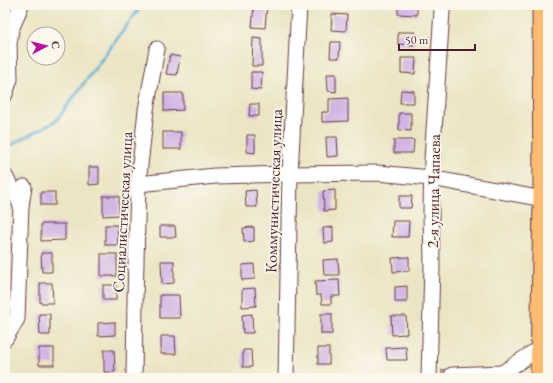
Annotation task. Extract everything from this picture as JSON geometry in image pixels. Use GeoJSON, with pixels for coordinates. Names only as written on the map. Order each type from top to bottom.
{"type":"FeatureCollection","features":[{"type":"Feature","properties":{"kind":"main road"},"geometry":{"type":"LineString","coordinates":[[540,378],[542,5]]}},
{"type":"Feature","properties":{"kind":"street"},"geometry":{"type":"LineString","coordinates":[[5,94],[10,79],[9,44],[11,30],[20,5]]}},
{"type":"Feature","properties":{"kind":"street","name":"Коммунистическая улица"},"geometry":{"type":"LineString","coordinates":[[286,378],[290,174],[299,5]]}},
{"type":"Feature","properties":{"kind":"street","name":"2-я улица Чапаева"},"geometry":{"type":"LineString","coordinates":[[429,378],[432,265],[431,178],[443,5]]}},
{"type":"Feature","properties":{"kind":"street","name":"Социалистическая улица"},"geometry":{"type":"LineString","coordinates":[[134,378],[138,184],[146,110],[157,50]]}},
{"type":"Feature","properties":{"kind":"street"},"geometry":{"type":"LineString","coordinates":[[138,184],[215,176],[377,172],[431,178],[542,199]]}},
{"type":"Feature","properties":{"kind":"street"},"geometry":{"type":"LineString","coordinates":[[5,176],[21,205]]}},
{"type":"Feature","properties":{"kind":"street"},"geometry":{"type":"LineString","coordinates":[[5,340],[17,319],[21,205],[24,187]]}},
{"type":"Feature","properties":{"kind":"street"},"geometry":{"type":"LineString","coordinates":[[452,375],[502,373],[540,348]]}},
{"type":"Feature","properties":{"kind":"building"},"geometry":{"type":"Polygon","coordinates":[[[254,5],[267,5],[265,28],[252,27],[254,5]]]}},
{"type":"Feature","properties":{"kind":"building"},"geometry":{"type":"Polygon","coordinates":[[[398,5],[417,5],[417,15],[398,14],[398,5]]]}},
{"type":"Feature","properties":{"kind":"building"},"geometry":{"type":"Polygon","coordinates":[[[332,14],[347,15],[346,31],[331,30],[332,14]]]}},
{"type":"Feature","properties":{"kind":"building"},"geometry":{"type":"Polygon","coordinates":[[[398,32],[415,32],[414,45],[398,44],[398,32]]]}},
{"type":"Feature","properties":{"kind":"building"},"geometry":{"type":"Polygon","coordinates":[[[253,38],[262,39],[262,66],[252,66],[253,38]]]}},
{"type":"Feature","properties":{"kind":"building"},"geometry":{"type":"Polygon","coordinates":[[[331,42],[340,42],[339,58],[330,58],[331,42]]]}},
{"type":"Feature","properties":{"kind":"building"},"geometry":{"type":"Polygon","coordinates":[[[170,55],[180,57],[177,75],[166,74],[170,55]]]}},
{"type":"Feature","properties":{"kind":"building"},"geometry":{"type":"Polygon","coordinates":[[[401,58],[416,58],[415,74],[401,73],[401,58]]]}},
{"type":"Feature","properties":{"kind":"building"},"geometry":{"type":"Polygon","coordinates":[[[251,72],[262,72],[261,90],[251,89],[251,72]]]}},
{"type":"Feature","properties":{"kind":"building"},"geometry":{"type":"Polygon","coordinates":[[[327,74],[336,74],[336,92],[328,91],[327,74]]]}},
{"type":"Feature","properties":{"kind":"building"},"geometry":{"type":"Polygon","coordinates":[[[401,90],[414,91],[414,103],[400,103],[401,90]]]}},
{"type":"Feature","properties":{"kind":"building"},"geometry":{"type":"Polygon","coordinates":[[[164,93],[183,93],[183,110],[164,111],[164,93]]]}},
{"type":"Feature","properties":{"kind":"building"},"geometry":{"type":"Polygon","coordinates":[[[348,98],[348,121],[322,122],[322,112],[329,112],[329,99],[348,98]]]}},
{"type":"Feature","properties":{"kind":"building"},"geometry":{"type":"Polygon","coordinates":[[[250,104],[259,104],[259,116],[249,116],[250,104]]]}},
{"type":"Feature","properties":{"kind":"building"},"geometry":{"type":"Polygon","coordinates":[[[399,113],[411,113],[411,131],[399,130],[399,113]]]}},
{"type":"Feature","properties":{"kind":"building"},"geometry":{"type":"Polygon","coordinates":[[[163,132],[181,132],[181,149],[163,149],[163,132]]]}},
{"type":"Feature","properties":{"kind":"building"},"geometry":{"type":"Polygon","coordinates":[[[247,135],[255,135],[255,153],[247,152],[247,135]]]}},
{"type":"Feature","properties":{"kind":"building"},"geometry":{"type":"Polygon","coordinates":[[[326,137],[337,137],[338,156],[327,157],[326,137]]]}},
{"type":"Feature","properties":{"kind":"building"},"geometry":{"type":"Polygon","coordinates":[[[394,140],[414,140],[413,153],[394,153],[394,140]]]}},
{"type":"Feature","properties":{"kind":"building"},"geometry":{"type":"Polygon","coordinates":[[[89,167],[99,167],[99,184],[89,185],[89,167]]]}},
{"type":"Feature","properties":{"kind":"building"},"geometry":{"type":"Polygon","coordinates":[[[256,190],[257,207],[246,207],[245,191],[256,190]]]}},
{"type":"Feature","properties":{"kind":"building"},"geometry":{"type":"Polygon","coordinates":[[[335,190],[335,210],[324,211],[323,191],[335,190]]]}},
{"type":"Feature","properties":{"kind":"building"},"geometry":{"type":"Polygon","coordinates":[[[41,192],[55,192],[55,205],[41,205],[41,192]]]}},
{"type":"Feature","properties":{"kind":"building"},"geometry":{"type":"Polygon","coordinates":[[[103,196],[119,196],[119,215],[103,216],[103,196]]]}},
{"type":"Feature","properties":{"kind":"building"},"geometry":{"type":"Polygon","coordinates":[[[399,196],[412,196],[411,208],[399,208],[399,196]]]}},
{"type":"Feature","properties":{"kind":"building"},"geometry":{"type":"Polygon","coordinates":[[[393,221],[409,221],[408,237],[392,237],[393,221]]]}},
{"type":"Feature","properties":{"kind":"building"},"geometry":{"type":"Polygon","coordinates":[[[41,224],[65,224],[65,240],[41,241],[41,224]]]}},
{"type":"Feature","properties":{"kind":"building"},"geometry":{"type":"Polygon","coordinates":[[[105,225],[117,225],[118,245],[105,245],[105,225]]]}},
{"type":"Feature","properties":{"kind":"building"},"geometry":{"type":"Polygon","coordinates":[[[160,226],[175,226],[176,237],[160,237],[160,226]]]}},
{"type":"Feature","properties":{"kind":"building"},"geometry":{"type":"Polygon","coordinates":[[[254,227],[254,241],[244,242],[243,228],[254,227]]]}},
{"type":"Feature","properties":{"kind":"building"},"geometry":{"type":"Polygon","coordinates":[[[333,227],[333,242],[324,243],[323,228],[333,227]]]}},
{"type":"Feature","properties":{"kind":"building"},"geometry":{"type":"Polygon","coordinates":[[[41,253],[52,253],[52,272],[42,272],[41,253]]]}},
{"type":"Feature","properties":{"kind":"building"},"geometry":{"type":"Polygon","coordinates":[[[101,254],[117,254],[117,276],[101,276],[101,254]]]}},
{"type":"Feature","properties":{"kind":"building"},"geometry":{"type":"Polygon","coordinates":[[[409,257],[409,271],[393,272],[392,258],[409,257]]]}},
{"type":"Feature","properties":{"kind":"building"},"geometry":{"type":"Polygon","coordinates":[[[338,259],[339,275],[324,275],[323,260],[338,259]]]}},
{"type":"Feature","properties":{"kind":"building"},"geometry":{"type":"Polygon","coordinates":[[[161,261],[174,261],[174,283],[162,284],[161,261]]]}},
{"type":"Feature","properties":{"kind":"building"},"geometry":{"type":"Polygon","coordinates":[[[254,264],[255,279],[242,280],[242,265],[254,264]]]}},
{"type":"Feature","properties":{"kind":"building"},"geometry":{"type":"Polygon","coordinates":[[[339,280],[340,296],[331,296],[331,304],[322,304],[321,295],[316,295],[315,281],[339,280]]]}},
{"type":"Feature","properties":{"kind":"building"},"geometry":{"type":"Polygon","coordinates":[[[40,283],[52,283],[53,303],[40,303],[40,283]]]}},
{"type":"Feature","properties":{"kind":"building"},"geometry":{"type":"Polygon","coordinates":[[[103,285],[116,285],[116,300],[103,300],[103,285]]]}},
{"type":"Feature","properties":{"kind":"building"},"geometry":{"type":"Polygon","coordinates":[[[407,286],[407,302],[395,302],[395,287],[407,286]]]}},
{"type":"Feature","properties":{"kind":"building"},"geometry":{"type":"Polygon","coordinates":[[[255,288],[256,306],[242,307],[242,289],[255,288]]]}},
{"type":"Feature","properties":{"kind":"building"},"geometry":{"type":"Polygon","coordinates":[[[160,295],[179,295],[180,318],[160,318],[160,295]]]}},
{"type":"Feature","properties":{"kind":"building"},"geometry":{"type":"Polygon","coordinates":[[[39,314],[50,314],[50,335],[40,335],[39,314]]]}},
{"type":"Feature","properties":{"kind":"building"},"geometry":{"type":"Polygon","coordinates":[[[252,314],[253,333],[243,333],[242,315],[252,314]]]}},
{"type":"Feature","properties":{"kind":"building"},"geometry":{"type":"Polygon","coordinates":[[[321,314],[332,314],[332,334],[321,334],[321,314]]]}},
{"type":"Feature","properties":{"kind":"building"},"geometry":{"type":"Polygon","coordinates":[[[391,316],[406,316],[407,334],[392,335],[391,316]]]}},
{"type":"Feature","properties":{"kind":"building"},"geometry":{"type":"Polygon","coordinates":[[[115,322],[115,335],[98,336],[98,323],[115,322]]]}},
{"type":"Feature","properties":{"kind":"building"},"geometry":{"type":"Polygon","coordinates":[[[161,336],[175,336],[176,354],[161,354],[161,336]]]}},
{"type":"Feature","properties":{"kind":"building"},"geometry":{"type":"Polygon","coordinates":[[[406,347],[407,360],[387,360],[386,348],[406,347]]]}},
{"type":"Feature","properties":{"kind":"building"},"geometry":{"type":"Polygon","coordinates":[[[39,348],[54,348],[54,365],[39,365],[39,348]]]}},
{"type":"Feature","properties":{"kind":"building"},"geometry":{"type":"Polygon","coordinates":[[[318,348],[329,348],[329,364],[318,364],[318,348]]]}},
{"type":"Feature","properties":{"kind":"building"},"geometry":{"type":"Polygon","coordinates":[[[104,350],[114,350],[115,372],[104,372],[104,350]]]}},
{"type":"Feature","properties":{"kind":"building"},"geometry":{"type":"Polygon","coordinates":[[[243,350],[251,350],[252,367],[243,367],[243,350]]]}},
{"type":"Feature","properties":{"kind":"building"},"geometry":{"type":"Polygon","coordinates":[[[442,370],[446,370],[446,378],[442,378],[442,370]]]}},
{"type":"Feature","properties":{"kind":"waterway"},"geometry":{"type":"LineString","coordinates":[[5,148],[56,121],[142,5]]}}]}
